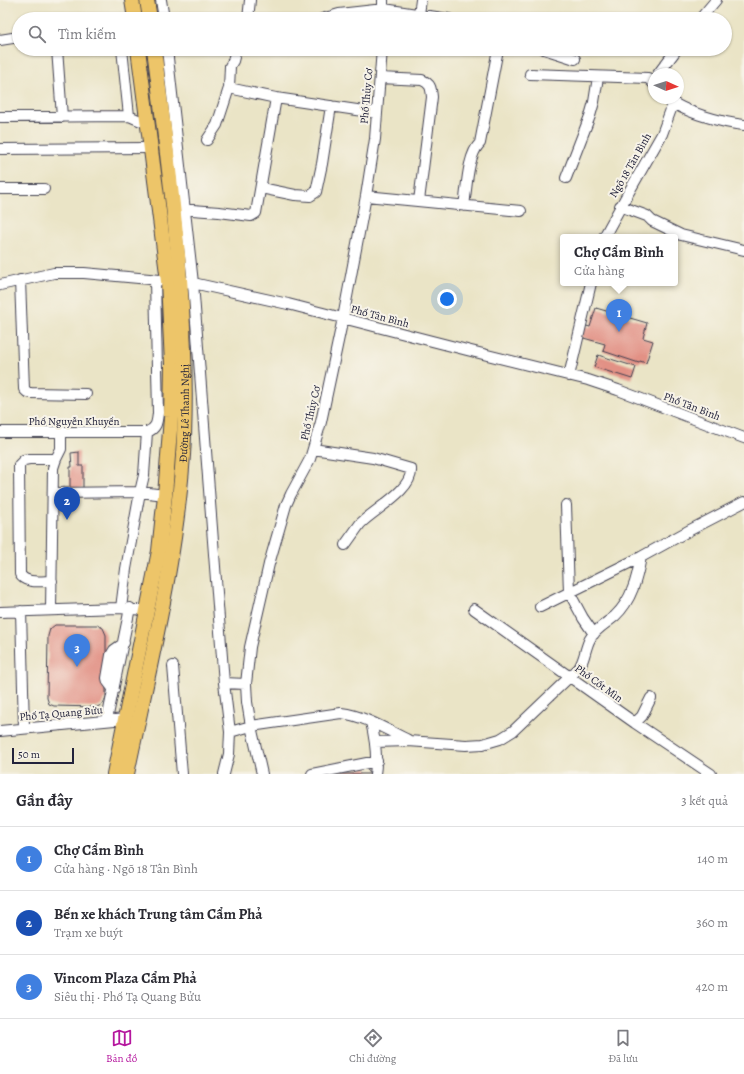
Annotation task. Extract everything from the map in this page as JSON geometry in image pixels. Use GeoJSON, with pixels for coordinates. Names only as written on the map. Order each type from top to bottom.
{"type":"FeatureCollection","features":[{"type":"Feature","properties":{"kind":"highway"},"geometry":{"type":"LineString","coordinates":[[132,0],[133,12]]}},
{"type":"Feature","properties":{"kind":"highway"},"geometry":{"type":"LineString","coordinates":[[147,0],[149,12]]}},
{"type":"Feature","properties":{"kind":"highway","name":"Đường Lê Thanh Nghị"},"geometry":{"type":"LineString","coordinates":[[126,774],[165,593],[178,517],[184,438],[185,368],[174,282],[151,148],[139,56]]}},
{"type":"Feature","properties":{"kind":"highway","name":"Đường Lê Thanh Nghị"},"geometry":{"type":"LineString","coordinates":[[114,774],[159,551],[172,417],[174,282],[179,209],[155,56]]}},
{"type":"Feature","properties":{"kind":"highway"},"geometry":{"type":"LineString","coordinates":[[165,495],[179,494]]}},
{"type":"Feature","properties":{"kind":"street"},"geometry":{"type":"LineString","coordinates":[[161,0],[163,12]]}},
{"type":"Feature","properties":{"kind":"street"},"geometry":{"type":"LineString","coordinates":[[249,12],[250,0]]}},
{"type":"Feature","properties":{"kind":"street"},"geometry":{"type":"LineString","coordinates":[[376,0],[383,4],[412,12]]}},
{"type":"Feature","properties":{"kind":"street"},"geometry":{"type":"LineString","coordinates":[[419,12],[422,0]]}},
{"type":"Feature","properties":{"kind":"street"},"geometry":{"type":"LineString","coordinates":[[706,12],[716,0]]}},
{"type":"Feature","properties":{"kind":"street"},"geometry":{"type":"LineString","coordinates":[[348,12],[383,4]]}},
{"type":"Feature","properties":{"kind":"street"},"geometry":{"type":"LineString","coordinates":[[0,40],[12,39]]}},
{"type":"Feature","properties":{"kind":"street"},"geometry":{"type":"LineString","coordinates":[[58,56],[62,117]]}},
{"type":"Feature","properties":{"kind":"street"},"geometry":{"type":"LineString","coordinates":[[123,56],[129,116]]}},
{"type":"Feature","properties":{"kind":"street"},"geometry":{"type":"LineString","coordinates":[[168,56],[179,209],[246,216],[254,215],[258,207],[276,98]]}},
{"type":"Feature","properties":{"kind":"street"},"geometry":{"type":"LineString","coordinates":[[207,140],[217,125],[229,88],[230,66],[234,56]]}},
{"type":"Feature","properties":{"kind":"street","name":"Phố Thủy Cơ"},"geometry":{"type":"LineString","coordinates":[[262,774],[252,729],[246,684],[250,647],[269,564],[291,494],[306,466],[321,422],[343,318],[366,196],[375,139],[382,56]]}},
{"type":"Feature","properties":{"kind":"street"},"geometry":{"type":"LineString","coordinates":[[464,206],[471,160],[475,148],[480,143],[497,56]]}},
{"type":"Feature","properties":{"kind":"street"},"geometry":{"type":"LineString","coordinates":[[566,56],[575,59]]}},
{"type":"Feature","properties":{"kind":"street"},"geometry":{"type":"LineString","coordinates":[[661,68],[671,56]]}},
{"type":"Feature","properties":{"kind":"street"},"geometry":{"type":"LineString","coordinates":[[530,74],[648,78]]}},
{"type":"Feature","properties":{"kind":"street"},"geometry":{"type":"LineString","coordinates":[[566,178],[590,116],[598,77]]}},
{"type":"Feature","properties":{"kind":"street"},"geometry":{"type":"LineString","coordinates":[[380,78],[422,80],[428,83],[431,88],[432,97],[419,200]]}},
{"type":"Feature","properties":{"kind":"street"},"geometry":{"type":"LineString","coordinates":[[229,88],[276,98],[377,113]]}},
{"type":"Feature","properties":{"kind":"street","name":"Ngõ 18 Tân Bình"},"geometry":{"type":"LineString","coordinates":[[606,234],[662,134],[669,104]]}},
{"type":"Feature","properties":{"kind":"street"},"geometry":{"type":"LineString","coordinates":[[678,104],[716,119],[744,125]]}},
{"type":"Feature","properties":{"kind":"street"},"geometry":{"type":"LineString","coordinates":[[261,188],[295,195],[310,196],[316,192],[331,106]]}},
{"type":"Feature","properties":{"kind":"street"},"geometry":{"type":"LineString","coordinates":[[0,117],[129,116],[148,124]]}},
{"type":"Feature","properties":{"kind":"street"},"geometry":{"type":"LineString","coordinates":[[0,149],[151,148]]}},
{"type":"Feature","properties":{"kind":"street"},"geometry":{"type":"LineString","coordinates":[[0,189],[44,189]]}},
{"type":"Feature","properties":{"kind":"street"},"geometry":{"type":"LineString","coordinates":[[366,196],[521,211]]}},
{"type":"Feature","properties":{"kind":"street"},"geometry":{"type":"LineString","coordinates":[[620,206],[648,216],[652,221],[681,235],[744,250]]}},
{"type":"Feature","properties":{"kind":"street","name":"Phố Tân Bình"},"geometry":{"type":"LineString","coordinates":[[0,285],[54,273],[84,273],[174,282],[288,304],[618,390],[744,438]]}},
{"type":"Feature","properties":{"kind":"street"},"geometry":{"type":"LineString","coordinates":[[20,280],[24,389],[31,394],[86,394]]}},
{"type":"Feature","properties":{"kind":"street"},"geometry":{"type":"LineString","coordinates":[[107,720],[114,690],[107,678],[111,655],[114,650],[124,642],[126,569],[144,475],[148,432],[155,427],[158,413],[174,282]]}},
{"type":"Feature","properties":{"kind":"street"},"geometry":{"type":"LineString","coordinates":[[174,282],[230,732],[224,774]]}},
{"type":"Feature","properties":{"kind":"street"},"geometry":{"type":"LineString","coordinates":[[569,376],[590,286]]}},
{"type":"Feature","properties":{"kind":"street","name":"Phố Nguyễn Khuyến"},"geometry":{"type":"LineString","coordinates":[[0,432],[148,432]]}},
{"type":"Feature","properties":{"kind":"street"},"geometry":{"type":"LineString","coordinates":[[51,610],[53,468],[62,449],[61,433]]}},
{"type":"Feature","properties":{"kind":"street"},"geometry":{"type":"LineString","coordinates":[[313,449],[373,458],[411,468],[409,479],[404,486],[360,524],[346,545]]}},
{"type":"Feature","properties":{"kind":"street"},"geometry":{"type":"LineString","coordinates":[[52,581],[26,580],[22,578],[20,574],[19,465],[24,460],[28,459],[56,459]]}},
{"type":"Feature","properties":{"kind":"street"},"geometry":{"type":"LineString","coordinates":[[53,493],[140,492],[165,495]]}},
{"type":"Feature","properties":{"kind":"street"},"geometry":{"type":"LineString","coordinates":[[540,607],[641,557],[744,502]]}},
{"type":"Feature","properties":{"kind":"street"},"geometry":{"type":"LineString","coordinates":[[566,505],[569,592],[583,618],[594,634]]}},
{"type":"Feature","properties":{"kind":"street"},"geometry":{"type":"LineString","coordinates":[[375,742],[408,741],[466,745],[483,744],[500,739],[513,731],[579,668],[590,639],[616,615],[625,604],[637,580],[641,557]]}},
{"type":"Feature","properties":{"kind":"street"},"geometry":{"type":"LineString","coordinates":[[0,612],[126,608],[147,610]]}},
{"type":"Feature","properties":{"kind":"street","name":"Phố Cốt Mìn"},"geometry":{"type":"LineString","coordinates":[[474,608],[635,723],[711,774]]}},
{"type":"Feature","properties":{"kind":"street"},"geometry":{"type":"LineString","coordinates":[[21,611],[24,728]]}},
{"type":"Feature","properties":{"kind":"street"},"geometry":{"type":"LineString","coordinates":[[173,666],[182,774]]}},
{"type":"Feature","properties":{"kind":"street"},"geometry":{"type":"LineString","coordinates":[[224,683],[246,684]]}},
{"type":"Feature","properties":{"kind":"street"},"geometry":{"type":"LineString","coordinates":[[635,723],[642,716],[651,698]]}},
{"type":"Feature","properties":{"kind":"street"},"geometry":{"type":"LineString","coordinates":[[230,732],[341,713],[352,714],[408,741]]}},
{"type":"Feature","properties":{"kind":"street","name":"Phố Tạ Quang Bửu"},"geometry":{"type":"LineString","coordinates":[[0,731],[125,719]]}},
{"type":"Feature","properties":{"kind":"street"},"geometry":{"type":"LineString","coordinates":[[371,722],[377,761],[375,774]]}},
{"type":"Feature","properties":{"kind":"street"},"geometry":{"type":"LineString","coordinates":[[312,774],[377,761]]}},
{"type":"Feature","properties":{"kind":"building"},"geometry":{"type":"Polygon","coordinates":[[[596,308],[647,323],[643,338],[653,341],[646,363],[640,361],[639,363],[603,351],[605,344],[580,337],[583,325],[590,327],[596,308]]]}},
{"type":"Feature","properties":{"kind":"building"},"geometry":{"type":"Polygon","coordinates":[[[598,355],[636,367],[632,379],[594,367],[598,355]]]}},
{"type":"Feature","properties":{"kind":"building"},"geometry":{"type":"Polygon","coordinates":[[[79,452],[79,466],[83,466],[83,488],[70,489],[70,467],[72,467],[71,453],[79,452]]]}},
{"type":"Feature","properties":{"kind":"building"},"geometry":{"type":"Polygon","coordinates":[[[55,625],[97,625],[103,628],[106,635],[106,697],[103,704],[97,707],[54,706],[49,704],[47,698],[48,636],[50,629],[55,625]]]}},
{"type":"Feature","properties":{"kind":"building"},"geometry":{"type":"Polygon","coordinates":[[[367,768],[370,774],[338,774],[338,773],[367,768]]]}},
{"type":"Feature","properties":{"kind":"place","name":"Chợ Cẩm Bình"},"geometry":{"type":"Point","coordinates":[619,332]}},
{"type":"Feature","properties":{"kind":"place","name":"Bến xe khách Trung tâm Cẩm Phả"},"geometry":{"type":"Point","coordinates":[67,520]}},
{"type":"Feature","properties":{"kind":"place","name":"Vincom Plaza Cẩm Phả"},"geometry":{"type":"Point","coordinates":[77,667]}}]}
